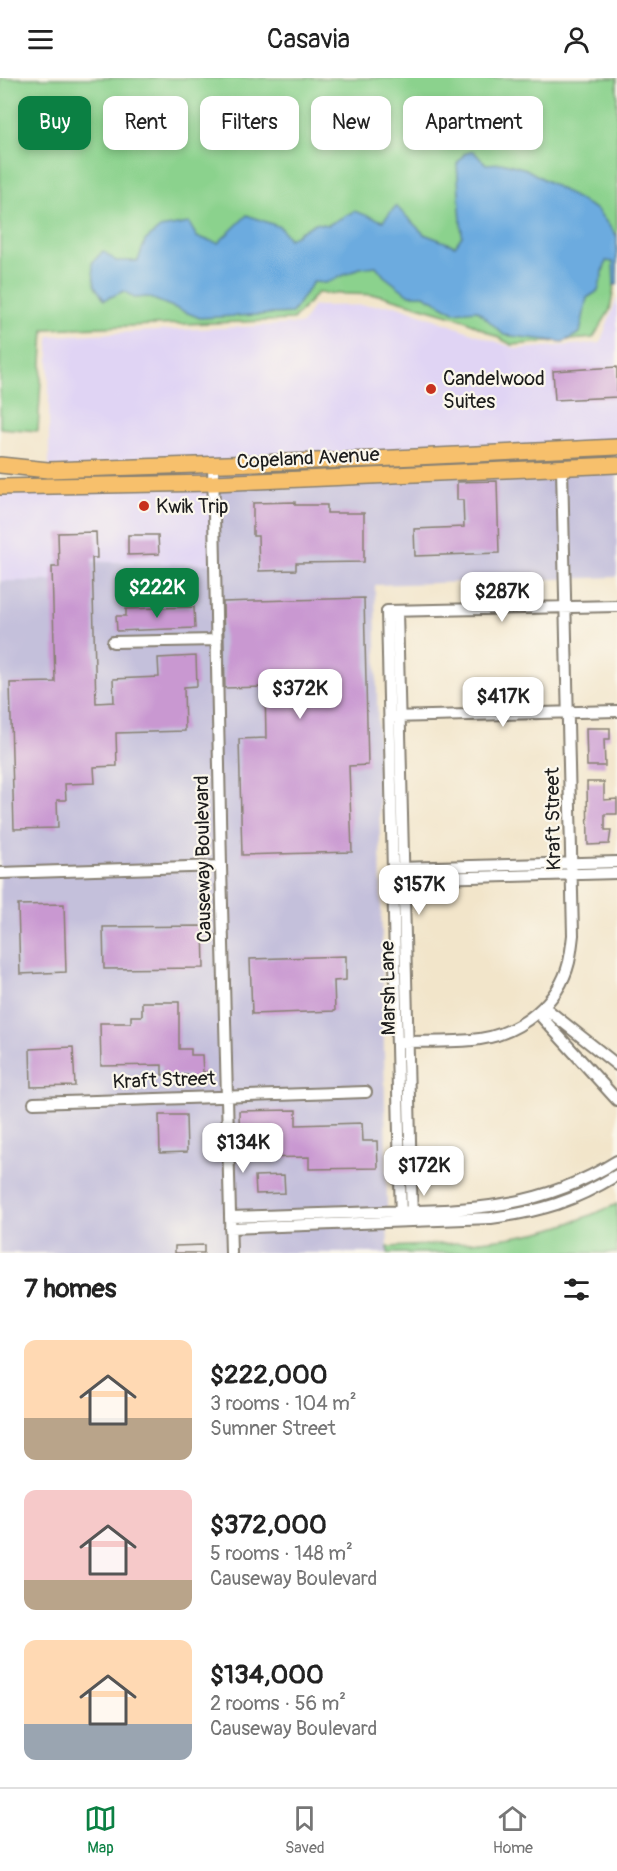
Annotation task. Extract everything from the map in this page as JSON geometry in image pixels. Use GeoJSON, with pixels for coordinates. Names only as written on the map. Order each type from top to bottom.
{"type":"FeatureCollection","features":[{"type":"Feature","properties":{"kind":"highway","name":"Copeland Avenue"},"geometry":{"type":"LineString","coordinates":[[0,465],[48,470],[617,447]]}},
{"type":"Feature","properties":{"kind":"highway"},"geometry":{"type":"LineString","coordinates":[[465,471],[477,465],[524,461],[533,451]]}},
{"type":"Feature","properties":{"kind":"highway","name":"Copeland Avenue"},"geometry":{"type":"LineString","coordinates":[[0,487],[214,483],[617,465]]}},
{"type":"Feature","properties":{"kind":"street","name":"Causeway Boulevard"},"geometry":{"type":"LineString","coordinates":[[213,464],[231,1253]]}},
{"type":"Feature","properties":{"kind":"street","name":"Kraft Street"},"geometry":{"type":"LineString","coordinates":[[402,1042],[481,1039],[518,1026],[541,1010],[560,984],[569,964],[573,935],[572,863],[562,468]]}},
{"type":"Feature","properties":{"kind":"street"},"geometry":{"type":"LineString","coordinates":[[566,608],[617,606]]}},
{"type":"Feature","properties":{"kind":"street","name":"Marsh Lane"},"geometry":{"type":"LineString","coordinates":[[407,1216],[392,611],[566,608]]}},
{"type":"Feature","properties":{"kind":"street"},"geometry":{"type":"LineString","coordinates":[[113,642],[216,640]]}},
{"type":"Feature","properties":{"kind":"street"},"geometry":{"type":"LineString","coordinates":[[394,716],[617,711]]}},
{"type":"Feature","properties":{"kind":"street"},"geometry":{"type":"LineString","coordinates":[[398,873],[617,862]]}},
{"type":"Feature","properties":{"kind":"street"},"geometry":{"type":"LineString","coordinates":[[0,873],[221,866]]}},
{"type":"Feature","properties":{"kind":"street"},"geometry":{"type":"LineString","coordinates":[[398,873],[572,875],[617,873]]}},
{"type":"Feature","properties":{"kind":"street"},"geometry":{"type":"LineString","coordinates":[[541,1010],[617,1065]]}},
{"type":"Feature","properties":{"kind":"street"},"geometry":{"type":"LineString","coordinates":[[541,1010],[617,1100]]}},
{"type":"Feature","properties":{"kind":"street","name":"Kraft Street"},"geometry":{"type":"LineString","coordinates":[[34,1103],[366,1092]]}},
{"type":"Feature","properties":{"kind":"street"},"geometry":{"type":"LineString","coordinates":[[407,1216],[479,1209],[531,1200],[568,1188],[617,1161]]}},
{"type":"Feature","properties":{"kind":"street"},"geometry":{"type":"LineString","coordinates":[[230,1222],[407,1216],[491,1218],[522,1214],[558,1205],[617,1175]]}},
{"type":"Feature","properties":{"kind":"shaded area"},"geometry":{"type":"Polygon","coordinates":[[[617,298],[617,452],[215,564],[56,561],[57,581],[0,581],[0,487],[49,488],[49,336],[302,324],[313,306],[395,305],[517,349],[600,343],[617,298]]]}},
{"type":"Feature","properties":{"kind":"shaded area"},"geometry":{"type":"Polygon","coordinates":[[[617,452],[617,577],[375,585],[388,1253],[0,1253],[0,581],[57,581],[56,561],[215,564],[213,464],[617,452]]]}},
{"type":"Feature","properties":{"kind":"green space"},"geometry":{"type":"Polygon","coordinates":[[[0,78],[617,78],[617,270],[610,310],[593,338],[512,345],[463,319],[380,295],[317,293],[293,320],[44,329],[38,431],[0,428],[0,78]]]}},
{"type":"Feature","properties":{"kind":"green space"},"geometry":{"type":"Polygon","coordinates":[[[617,1204],[617,1253],[388,1253],[388,1247],[483,1241],[539,1232],[617,1204]]]}},
{"type":"Feature","properties":{"kind":"water"},"geometry":{"type":"Polygon","coordinates":[[[473,151],[486,164],[505,163],[526,169],[597,210],[617,236],[617,285],[614,285],[613,262],[606,261],[598,291],[587,298],[580,333],[563,342],[504,335],[477,310],[454,312],[424,295],[409,295],[384,276],[376,266],[360,268],[326,283],[313,282],[292,313],[200,318],[148,297],[134,298],[124,291],[104,300],[95,286],[92,263],[103,251],[116,261],[138,261],[145,241],[160,228],[189,223],[197,237],[218,243],[247,215],[280,227],[289,239],[315,223],[328,225],[354,211],[383,221],[396,206],[424,234],[455,246],[462,236],[457,164],[464,154],[473,151]]]}},
{"type":"Feature","properties":{"kind":"building"},"geometry":{"type":"Polygon","coordinates":[[[617,367],[617,397],[555,400],[553,371],[617,367]]]}},
{"type":"Feature","properties":{"kind":"building"},"geometry":{"type":"Polygon","coordinates":[[[497,481],[499,553],[415,556],[414,529],[464,527],[463,500],[457,500],[457,482],[497,481]]]}},
{"type":"Feature","properties":{"kind":"building"},"geometry":{"type":"Polygon","coordinates":[[[295,502],[295,505],[327,505],[327,513],[364,513],[364,562],[296,563],[296,570],[259,571],[258,536],[253,536],[253,503],[295,502]]]}},
{"type":"Feature","properties":{"kind":"building"},"geometry":{"type":"Polygon","coordinates":[[[96,532],[97,558],[92,558],[96,703],[114,702],[113,679],[159,677],[158,658],[196,656],[197,686],[184,687],[185,731],[116,733],[117,766],[94,767],[95,783],[65,784],[66,800],[57,800],[58,828],[14,829],[10,683],[55,682],[52,567],[59,567],[58,533],[96,532]]]}},
{"type":"Feature","properties":{"kind":"building"},"geometry":{"type":"Polygon","coordinates":[[[128,535],[158,535],[159,554],[128,555],[128,535]]]}},
{"type":"Feature","properties":{"kind":"building"},"geometry":{"type":"Polygon","coordinates":[[[364,598],[368,765],[349,766],[352,852],[242,855],[239,739],[266,738],[265,687],[225,688],[223,602],[364,598]]]}},
{"type":"Feature","properties":{"kind":"building"},"geometry":{"type":"Polygon","coordinates":[[[194,607],[195,628],[117,631],[116,616],[126,616],[126,609],[194,607]]]}},
{"type":"Feature","properties":{"kind":"building"},"geometry":{"type":"Polygon","coordinates":[[[586,728],[610,728],[610,739],[604,739],[605,766],[587,766],[586,728]]]}},
{"type":"Feature","properties":{"kind":"building"},"geometry":{"type":"Polygon","coordinates":[[[587,782],[604,782],[604,800],[617,799],[617,814],[605,814],[605,830],[611,830],[609,844],[588,845],[587,782]]]}},
{"type":"Feature","properties":{"kind":"building"},"geometry":{"type":"Polygon","coordinates":[[[64,904],[66,972],[20,974],[18,905],[64,904]]]}},
{"type":"Feature","properties":{"kind":"building"},"geometry":{"type":"Polygon","coordinates":[[[203,926],[204,968],[104,969],[103,927],[203,926]]]}},
{"type":"Feature","properties":{"kind":"building"},"geometry":{"type":"Polygon","coordinates":[[[346,956],[346,980],[334,981],[335,1011],[252,1014],[250,959],[346,956]]]}},
{"type":"Feature","properties":{"kind":"building"},"geometry":{"type":"Polygon","coordinates":[[[142,1002],[179,1002],[179,1049],[191,1049],[191,1055],[202,1055],[203,1072],[207,1072],[207,1082],[203,1082],[203,1086],[189,1086],[189,1075],[162,1075],[162,1065],[101,1066],[100,1023],[131,1023],[131,1016],[142,1016],[142,1002]]]}},
{"type":"Feature","properties":{"kind":"building"},"geometry":{"type":"Polygon","coordinates":[[[73,1047],[75,1086],[31,1087],[30,1049],[73,1047]]]}},
{"type":"Feature","properties":{"kind":"building"},"geometry":{"type":"Polygon","coordinates":[[[296,1110],[296,1125],[362,1123],[363,1141],[377,1141],[378,1168],[309,1169],[309,1157],[240,1158],[239,1111],[296,1110]]]}},
{"type":"Feature","properties":{"kind":"building"},"geometry":{"type":"Polygon","coordinates":[[[159,1115],[186,1115],[187,1152],[160,1153],[159,1115]]]}},
{"type":"Feature","properties":{"kind":"building"},"geometry":{"type":"Polygon","coordinates":[[[284,1175],[285,1193],[256,1194],[255,1176],[284,1175]]]}},
{"type":"Feature","properties":{"kind":"building"},"geometry":{"type":"Polygon","coordinates":[[[204,1245],[204,1253],[175,1253],[175,1246],[204,1245]]]}},
{"type":"Feature","properties":{"kind":"place","name":"Candelwood Suites"},"geometry":{"type":"Point","coordinates":[431,389]}},
{"type":"Feature","properties":{"kind":"place","name":"Kwik Trip"},"geometry":{"type":"Point","coordinates":[144,506]}}]}
